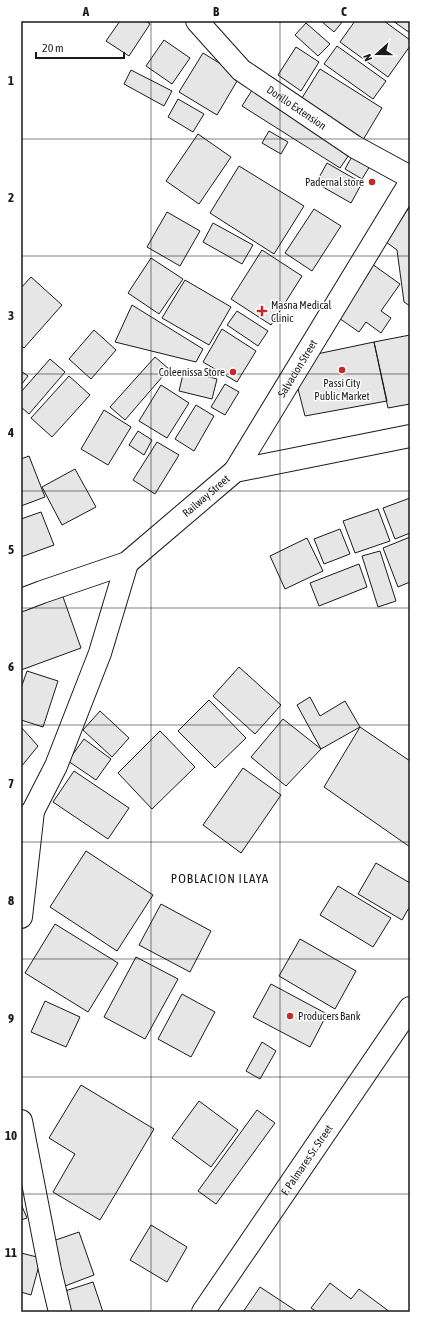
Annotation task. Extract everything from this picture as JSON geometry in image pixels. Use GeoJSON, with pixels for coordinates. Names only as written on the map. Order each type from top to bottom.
{"type":"FeatureCollection","features":[{"type":"Feature","properties":{"kind":"street","name":"Dorillo Extension"},"geometry":{"type":"LineString","coordinates":[[197,21],[241,70],[355,147],[410,177]]}},
{"type":"Feature","properties":{"kind":"street","name":"Salvacion Street"},"geometry":{"type":"LineString","coordinates":[[235,471],[410,183]]}},
{"type":"Feature","properties":{"kind":"street","name":"Railway Street"},"geometry":{"type":"LineString","coordinates":[[21,600],[127,563],[235,471],[410,436]]}},
{"type":"Feature","properties":{"kind":"street"},"geometry":{"type":"LineString","coordinates":[[21,917],[27,817],[56,766],[91,678],[127,563]]}},
{"type":"Feature","properties":{"kind":"street","name":"F. Palmares Sr. Street"},"geometry":{"type":"LineString","coordinates":[[204,1312],[410,1008]]}},
{"type":"Feature","properties":{"kind":"street"},"geometry":{"type":"LineString","coordinates":[[21,1121],[50,1270],[60,1312]]}},
{"type":"Feature","properties":{"kind":"building"},"geometry":{"type":"Polygon","coordinates":[[[120,21],[146,21],[150,24],[129,56],[106,41],[120,21]]]}},
{"type":"Feature","properties":{"kind":"building"},"geometry":{"type":"Polygon","coordinates":[[[321,21],[343,21],[334,32],[321,21]]]}},
{"type":"Feature","properties":{"kind":"building"},"geometry":{"type":"Polygon","coordinates":[[[355,21],[384,21],[410,40],[410,46],[388,77],[340,42],[355,21]]]}},
{"type":"Feature","properties":{"kind":"building"},"geometry":{"type":"Polygon","coordinates":[[[393,21],[410,21],[410,33],[393,21]]]}},
{"type":"Feature","properties":{"kind":"building"},"geometry":{"type":"Polygon","coordinates":[[[306,23],[330,44],[318,56],[295,35],[306,23]]]}},
{"type":"Feature","properties":{"kind":"building"},"geometry":{"type":"Polygon","coordinates":[[[164,40],[190,58],[172,84],[146,66],[164,40]]]}},
{"type":"Feature","properties":{"kind":"building"},"geometry":{"type":"Polygon","coordinates":[[[337,46],[386,81],[373,99],[324,64],[337,46]]]}},
{"type":"Feature","properties":{"kind":"building"},"geometry":{"type":"Polygon","coordinates":[[[296,47],[319,62],[301,91],[278,75],[296,47]]]}},
{"type":"Feature","properties":{"kind":"building"},"geometry":{"type":"Polygon","coordinates":[[[203,53],[240,76],[217,115],[179,92],[203,53]]]}},
{"type":"Feature","properties":{"kind":"building"},"geometry":{"type":"Polygon","coordinates":[[[320,69],[382,108],[360,145],[297,106],[320,69]]]}},
{"type":"Feature","properties":{"kind":"building"},"geometry":{"type":"Polygon","coordinates":[[[131,70],[172,91],[164,106],[124,84],[131,70]]]}},
{"type":"Feature","properties":{"kind":"building"},"geometry":{"type":"Polygon","coordinates":[[[254,87],[353,149],[340,168],[242,106],[254,87]]]}},
{"type":"Feature","properties":{"kind":"building"},"geometry":{"type":"Polygon","coordinates":[[[178,99],[204,114],[193,132],[168,117],[178,99]]]}},
{"type":"Feature","properties":{"kind":"building"},"geometry":{"type":"Polygon","coordinates":[[[269,131],[288,142],[281,154],[262,143],[269,131]]]}},
{"type":"Feature","properties":{"kind":"building"},"geometry":{"type":"Polygon","coordinates":[[[198,134],[231,157],[199,204],[166,181],[198,134]]]}},
{"type":"Feature","properties":{"kind":"building"},"geometry":{"type":"Polygon","coordinates":[[[355,151],[373,161],[362,179],[345,169],[355,151]]]}},
{"type":"Feature","properties":{"kind":"building"},"geometry":{"type":"Polygon","coordinates":[[[327,163],[362,183],[351,203],[316,183],[327,163]]]}},
{"type":"Feature","properties":{"kind":"building"},"geometry":{"type":"Polygon","coordinates":[[[239,166],[304,206],[274,254],[210,213],[239,166]]]}},
{"type":"Feature","properties":{"kind":"building"},"geometry":{"type":"Polygon","coordinates":[[[410,206],[410,306],[404,302],[397,250],[386,242],[410,206]]]}},
{"type":"Feature","properties":{"kind":"building"},"geometry":{"type":"Polygon","coordinates":[[[314,209],[341,226],[312,271],[285,253],[314,209]]]}},
{"type":"Feature","properties":{"kind":"building"},"geometry":{"type":"Polygon","coordinates":[[[167,212],[200,231],[180,266],[147,247],[167,212]]]}},
{"type":"Feature","properties":{"kind":"building"},"geometry":{"type":"Polygon","coordinates":[[[213,223],[253,245],[242,264],[203,242],[213,223]]]}},
{"type":"Feature","properties":{"kind":"building"},"geometry":{"type":"Polygon","coordinates":[[[262,250],[302,276],[271,325],[231,299],[262,250]]]}},
{"type":"Feature","properties":{"kind":"building"},"geometry":{"type":"Polygon","coordinates":[[[151,258],[183,279],[159,314],[128,293],[151,258]]]}},
{"type":"Feature","properties":{"kind":"building"},"geometry":{"type":"Polygon","coordinates":[[[372,264],[400,284],[381,311],[391,318],[381,333],[366,322],[359,332],[336,316],[372,264]]]}},
{"type":"Feature","properties":{"kind":"building"},"geometry":{"type":"Polygon","coordinates":[[[31,277],[62,305],[24,348],[21,345],[21,288],[31,277]]]}},
{"type":"Feature","properties":{"kind":"building"},"geometry":{"type":"Polygon","coordinates":[[[185,280],[231,307],[209,345],[162,318],[185,280]]]}},
{"type":"Feature","properties":{"kind":"building"},"geometry":{"type":"Polygon","coordinates":[[[132,305],[203,349],[196,362],[115,342],[132,305]]]}},
{"type":"Feature","properties":{"kind":"building"},"geometry":{"type":"Polygon","coordinates":[[[237,311],[268,331],[258,346],[227,325],[237,311]]]}},
{"type":"Feature","properties":{"kind":"building"},"geometry":{"type":"Polygon","coordinates":[[[222,329],[256,351],[237,382],[203,362],[222,329]]]}},
{"type":"Feature","properties":{"kind":"building"},"geometry":{"type":"Polygon","coordinates":[[[94,330],[116,350],[91,379],[69,359],[94,330]]]}},
{"type":"Feature","properties":{"kind":"building","name":"Passi City Public Market"},"geometry":{"type":"Polygon","coordinates":[[[410,335],[410,404],[388,408],[374,342],[410,335]]]}},
{"type":"Feature","properties":{"kind":"building","name":"Passi City Public Market"},"geometry":{"type":"Polygon","coordinates":[[[374,342],[387,401],[305,416],[297,385],[312,355],[374,342]]]}},
{"type":"Feature","properties":{"kind":"building"},"geometry":{"type":"Polygon","coordinates":[[[155,357],[169,369],[125,420],[110,407],[155,357]]]}},
{"type":"Feature","properties":{"kind":"building"},"geometry":{"type":"Polygon","coordinates":[[[50,359],[65,372],[29,414],[21,407],[21,392],[50,359]]]}},
{"type":"Feature","properties":{"kind":"building"},"geometry":{"type":"Polygon","coordinates":[[[184,370],[217,379],[212,399],[179,391],[184,370]]]}},
{"type":"Feature","properties":{"kind":"building"},"geometry":{"type":"Polygon","coordinates":[[[21,371],[28,376],[21,385],[21,371]]]}},
{"type":"Feature","properties":{"kind":"building"},"geometry":{"type":"Polygon","coordinates":[[[69,376],[90,395],[52,437],[31,418],[69,376]]]}},
{"type":"Feature","properties":{"kind":"building"},"geometry":{"type":"Polygon","coordinates":[[[225,384],[239,392],[225,415],[211,407],[225,384]]]}},
{"type":"Feature","properties":{"kind":"building"},"geometry":{"type":"Polygon","coordinates":[[[161,385],[189,403],[167,438],[139,421],[161,385]]]}},
{"type":"Feature","properties":{"kind":"building"},"geometry":{"type":"Polygon","coordinates":[[[196,405],[214,416],[194,451],[175,439],[196,405]]]}},
{"type":"Feature","properties":{"kind":"building"},"geometry":{"type":"Polygon","coordinates":[[[104,410],[131,427],[108,465],[81,449],[104,410]]]}},
{"type":"Feature","properties":{"kind":"building"},"geometry":{"type":"Polygon","coordinates":[[[138,431],[152,440],[144,455],[129,445],[138,431]]]}},
{"type":"Feature","properties":{"kind":"building"},"geometry":{"type":"Polygon","coordinates":[[[157,442],[179,455],[155,494],[133,480],[157,442]]]}},
{"type":"Feature","properties":{"kind":"building"},"geometry":{"type":"Polygon","coordinates":[[[29,456],[45,497],[21,506],[21,459],[29,456]]]}},
{"type":"Feature","properties":{"kind":"building"},"geometry":{"type":"Polygon","coordinates":[[[75,469],[96,507],[62,525],[42,487],[75,469]]]}},
{"type":"Feature","properties":{"kind":"building"},"geometry":{"type":"Polygon","coordinates":[[[410,498],[410,533],[395,539],[383,508],[410,498]]]}},
{"type":"Feature","properties":{"kind":"building"},"geometry":{"type":"Polygon","coordinates":[[[378,509],[390,541],[355,553],[343,521],[378,509]]]}},
{"type":"Feature","properties":{"kind":"building"},"geometry":{"type":"Polygon","coordinates":[[[41,512],[54,545],[21,557],[21,519],[41,512]]]}},
{"type":"Feature","properties":{"kind":"building"},"geometry":{"type":"Polygon","coordinates":[[[340,529],[350,554],[324,564],[314,539],[340,529]]]}},
{"type":"Feature","properties":{"kind":"building"},"geometry":{"type":"Polygon","coordinates":[[[410,537],[410,582],[398,587],[383,548],[410,537]]]}},
{"type":"Feature","properties":{"kind":"building"},"geometry":{"type":"Polygon","coordinates":[[[307,538],[323,571],[285,589],[270,556],[307,538]]]}},
{"type":"Feature","properties":{"kind":"building"},"geometry":{"type":"Polygon","coordinates":[[[380,551],[396,601],[378,607],[362,556],[380,551]]]}},
{"type":"Feature","properties":{"kind":"building"},"geometry":{"type":"Polygon","coordinates":[[[359,564],[367,587],[319,606],[310,583],[359,564]]]}},
{"type":"Feature","properties":{"kind":"building"},"geometry":{"type":"Polygon","coordinates":[[[62,594],[81,648],[21,670],[21,609],[62,594]]]}},
{"type":"Feature","properties":{"kind":"building"},"geometry":{"type":"Polygon","coordinates":[[[239,667],[281,705],[255,734],[213,696],[239,667]]]}},
{"type":"Feature","properties":{"kind":"building"},"geometry":{"type":"Polygon","coordinates":[[[27,671],[58,681],[43,727],[21,720],[21,688],[27,671]]]}},
{"type":"Feature","properties":{"kind":"building"},"geometry":{"type":"Polygon","coordinates":[[[310,697],[320,716],[345,701],[360,727],[321,749],[297,705],[310,697]]]}},
{"type":"Feature","properties":{"kind":"building"},"geometry":{"type":"Polygon","coordinates":[[[209,700],[246,738],[215,768],[178,731],[209,700]]]}},
{"type":"Feature","properties":{"kind":"building"},"geometry":{"type":"Polygon","coordinates":[[[100,711],[129,738],[112,757],[83,730],[100,711]]]}},
{"type":"Feature","properties":{"kind":"building"},"geometry":{"type":"Polygon","coordinates":[[[283,719],[321,749],[286,786],[251,757],[283,719]]]}},
{"type":"Feature","properties":{"kind":"building"},"geometry":{"type":"Polygon","coordinates":[[[21,727],[38,746],[21,767],[21,727]]]}},
{"type":"Feature","properties":{"kind":"building"},"geometry":{"type":"Polygon","coordinates":[[[360,727],[410,761],[410,847],[324,787],[360,727]]]}},
{"type":"Feature","properties":{"kind":"building"},"geometry":{"type":"Polygon","coordinates":[[[160,731],[195,767],[152,809],[118,773],[160,731]]]}},
{"type":"Feature","properties":{"kind":"building"},"geometry":{"type":"Polygon","coordinates":[[[84,739],[111,759],[96,780],[68,761],[84,739]]]}},
{"type":"Feature","properties":{"kind":"building"},"geometry":{"type":"Polygon","coordinates":[[[243,768],[281,795],[241,853],[203,825],[243,768]]]}},
{"type":"Feature","properties":{"kind":"building"},"geometry":{"type":"Polygon","coordinates":[[[74,771],[129,808],[108,839],[53,802],[74,771]]]}},
{"type":"Feature","properties":{"kind":"building"},"geometry":{"type":"Polygon","coordinates":[[[86,851],[153,895],[117,951],[50,907],[86,851]]]}},
{"type":"Feature","properties":{"kind":"building"},"geometry":{"type":"Polygon","coordinates":[[[376,863],[410,883],[410,906],[402,920],[358,894],[376,863]]]}},
{"type":"Feature","properties":{"kind":"building"},"geometry":{"type":"Polygon","coordinates":[[[338,886],[391,918],[373,947],[320,915],[338,886]]]}},
{"type":"Feature","properties":{"kind":"building"},"geometry":{"type":"Polygon","coordinates":[[[161,904],[211,931],[190,972],[139,945],[161,904]]]}},
{"type":"Feature","properties":{"kind":"building"},"geometry":{"type":"Polygon","coordinates":[[[55,924],[118,963],[88,1012],[25,973],[55,924]]]}},
{"type":"Feature","properties":{"kind":"building"},"geometry":{"type":"Polygon","coordinates":[[[300,939],[356,971],[335,1009],[279,976],[300,939]]]}},
{"type":"Feature","properties":{"kind":"building"},"geometry":{"type":"Polygon","coordinates":[[[136,957],[178,979],[145,1039],[104,1017],[136,957]]]}},
{"type":"Feature","properties":{"kind":"building","name":"Producers Bank"},"geometry":{"type":"Polygon","coordinates":[[[271,984],[327,1014],[310,1047],[253,1017],[271,984]]]}},
{"type":"Feature","properties":{"kind":"building"},"geometry":{"type":"Polygon","coordinates":[[[182,994],[215,1012],[191,1057],[158,1039],[182,994]]]}},
{"type":"Feature","properties":{"kind":"building"},"geometry":{"type":"Polygon","coordinates":[[[45,1001],[80,1017],[66,1047],[31,1032],[45,1001]]]}},
{"type":"Feature","properties":{"kind":"building"},"geometry":{"type":"Polygon","coordinates":[[[262,1042],[276,1051],[260,1079],[246,1071],[262,1042]]]}},
{"type":"Feature","properties":{"kind":"building"},"geometry":{"type":"Polygon","coordinates":[[[81,1085],[154,1129],[100,1220],[53,1192],[75,1154],[49,1138],[81,1085]]]}},
{"type":"Feature","properties":{"kind":"building"},"geometry":{"type":"Polygon","coordinates":[[[199,1101],[238,1130],[211,1167],[172,1138],[199,1101]]]}},
{"type":"Feature","properties":{"kind":"building"},"geometry":{"type":"Polygon","coordinates":[[[257,1110],[275,1123],[216,1204],[198,1191],[257,1110]]]}},
{"type":"Feature","properties":{"kind":"building"},"geometry":{"type":"Polygon","coordinates":[[[21,1204],[27,1218],[21,1220],[21,1204]]]}},
{"type":"Feature","properties":{"kind":"building"},"geometry":{"type":"Polygon","coordinates":[[[151,1225],[187,1247],[167,1282],[130,1260],[151,1225]]]}},
{"type":"Feature","properties":{"kind":"building"},"geometry":{"type":"Polygon","coordinates":[[[79,1232],[94,1275],[65,1286],[50,1242],[79,1232]]]}},
{"type":"Feature","properties":{"kind":"building"},"geometry":{"type":"Polygon","coordinates":[[[21,1253],[41,1258],[31,1295],[21,1292],[21,1253]]]}},
{"type":"Feature","properties":{"kind":"building"},"geometry":{"type":"Polygon","coordinates":[[[93,1282],[103,1312],[69,1312],[62,1292],[93,1282]]]}},
{"type":"Feature","properties":{"kind":"building"},"geometry":{"type":"Polygon","coordinates":[[[330,1283],[351,1299],[359,1289],[390,1312],[317,1312],[311,1308],[330,1283]]]}},
{"type":"Feature","properties":{"kind":"building"},"geometry":{"type":"Polygon","coordinates":[[[260,1287],[298,1312],[243,1312],[260,1287]]]}},
{"type":"Feature","properties":{"kind":"place","name":"Padernal store"},"geometry":{"type":"Point","coordinates":[372,182]}},
{"type":"Feature","properties":{"kind":"place","name":"Masna Medical Clinic"},"geometry":{"type":"Point","coordinates":[262,311]}},
{"type":"Feature","properties":{"kind":"place","name":"Passi City Public Market"},"geometry":{"type":"Point","coordinates":[342,370]}},
{"type":"Feature","properties":{"kind":"place","name":"Coleenissa Store"},"geometry":{"type":"Point","coordinates":[233,372]}},
{"type":"Feature","properties":{"kind":"place","name":"Producers Bank"},"geometry":{"type":"Point","coordinates":[290,1016]}},
{"type":"Feature","properties":{"kind":"district","name":"POBLACION ILAYA"},"geometry":{"type":"Point","coordinates":[220,878]}}]}
